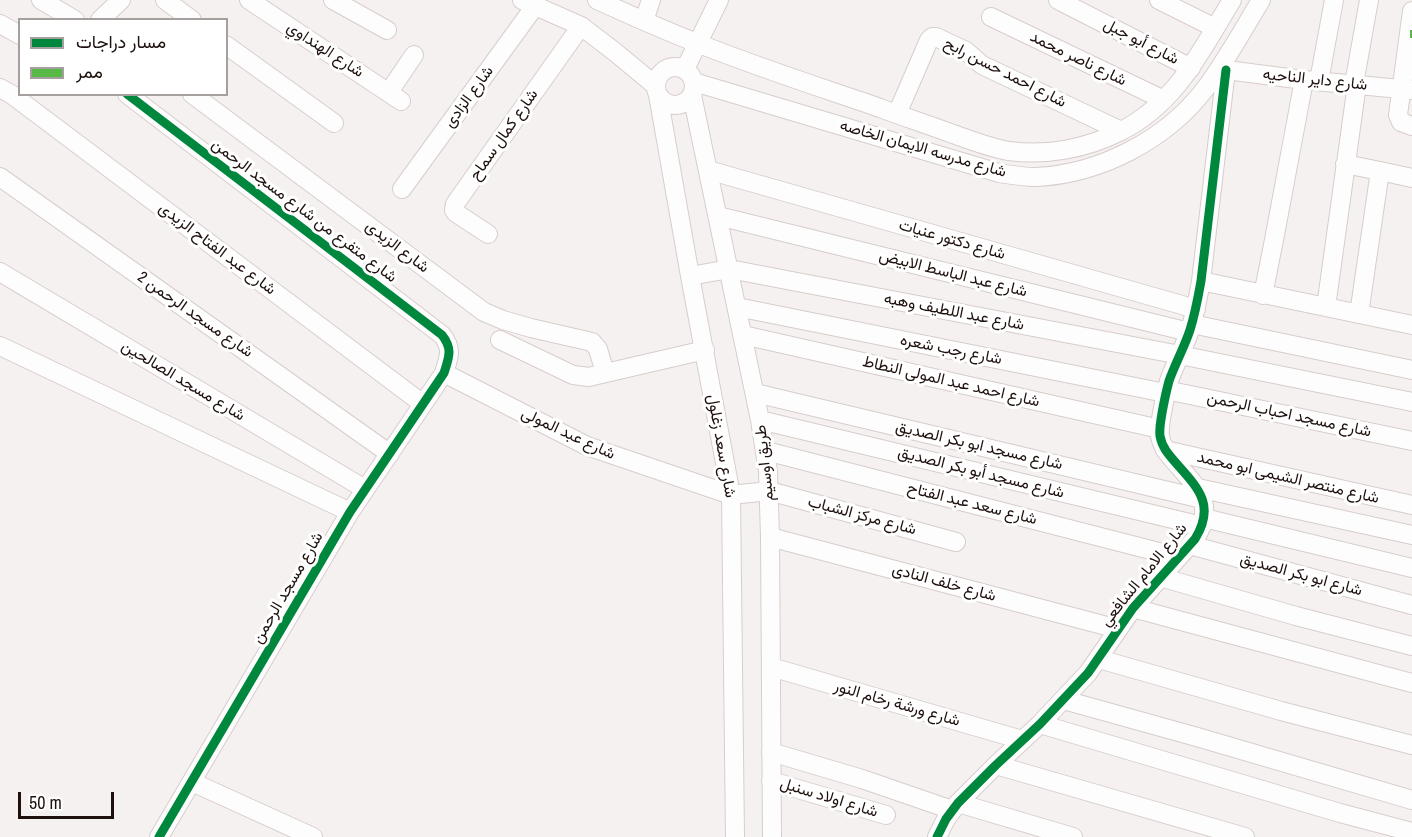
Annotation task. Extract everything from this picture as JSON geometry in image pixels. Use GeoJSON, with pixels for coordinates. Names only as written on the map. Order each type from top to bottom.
{"type":"FeatureCollection","features":[{"type":"Feature","properties":{"kind":"street"},"geometry":{"type":"LineString","coordinates":[[41,0],[72,18]]}},
{"type":"Feature","properties":{"kind":"street"},"geometry":{"type":"LineString","coordinates":[[102,18],[121,0]]}},
{"type":"Feature","properties":{"kind":"street"},"geometry":{"type":"LineString","coordinates":[[165,0],[189,18]]}},
{"type":"Feature","properties":{"kind":"street","name":"شارع الهنداوي"},"geometry":{"type":"LineString","coordinates":[[249,0],[395,97],[414,55]]}},
{"type":"Feature","properties":{"kind":"street"},"geometry":{"type":"LineString","coordinates":[[333,0],[387,30]]}},
{"type":"Feature","properties":{"kind":"street","name":"شارع مدرسه الايمان الخاصه"},"geometry":{"type":"LineString","coordinates":[[597,0],[697,43],[879,108],[990,147],[1028,152],[1076,148],[1104,139],[1144,117],[1164,100],[1188,72],[1232,0]]}},
{"type":"Feature","properties":{"kind":"street"},"geometry":{"type":"LineString","coordinates":[[644,21],[651,0]]}},
{"type":"Feature","properties":{"kind":"street"},"geometry":{"type":"LineString","coordinates":[[528,3],[581,26],[615,52],[657,91],[666,103],[676,105],[687,101],[697,43],[719,0]]}},
{"type":"Feature","properties":{"kind":"street","name":"شارع أبو جبل"},"geometry":{"type":"LineString","coordinates":[[1058,0],[1188,72],[1204,90]]}},
{"type":"Feature","properties":{"kind":"street"},"geometry":{"type":"LineString","coordinates":[[1159,0],[1215,28]]}},
{"type":"Feature","properties":{"kind":"street","name":"شارع مدرسه الايمان الخاصه"},"geometry":{"type":"LineString","coordinates":[[690,82],[999,173],[1034,177],[1055,175],[1098,165],[1132,150],[1169,125],[1223,70],[1262,0]]}},
{"type":"Feature","properties":{"kind":"street"},"geometry":{"type":"LineString","coordinates":[[1263,295],[1311,80],[1334,0]]}},
{"type":"Feature","properties":{"kind":"street"},"geometry":{"type":"LineString","coordinates":[[1326,307],[1355,84],[1369,0]]}},
{"type":"Feature","properties":{"kind":"street","name":"شارع الزادى"},"geometry":{"type":"LineString","coordinates":[[402,189],[528,3]]}},
{"type":"Feature","properties":{"kind":"street"},"geometry":{"type":"LineString","coordinates":[[1412,11],[1406,89],[1398,118],[1402,123],[1412,126]]}},
{"type":"Feature","properties":{"kind":"street","name":"شارع ناصر محمد"},"geometry":{"type":"LineString","coordinates":[[992,17],[1164,100]]}},
{"type":"Feature","properties":{"kind":"street"},"geometry":{"type":"LineString","coordinates":[[0,24],[18,34]]}},
{"type":"Feature","properties":{"kind":"street","name":"شارع كمال سماح"},"geometry":{"type":"LineString","coordinates":[[488,234],[456,213],[455,204],[581,26]]}},
{"type":"Feature","properties":{"kind":"street","name":"شارع احمد حسن رابح"},"geometry":{"type":"LineString","coordinates":[[897,114],[929,40],[936,37],[966,51],[982,65],[1121,131]]}},
{"type":"Feature","properties":{"kind":"street"},"geometry":{"type":"LineString","coordinates":[[228,46],[334,123]]}},
{"type":"Feature","properties":{"kind":"street"},"geometry":{"type":"LineString","coordinates":[[657,91],[659,75],[668,68],[674,67],[690,82]]}},
{"type":"Feature","properties":{"kind":"street"},"geometry":{"type":"LineString","coordinates":[[1200,494],[1165,450],[1160,429],[1166,392],[1192,322],[1201,281],[1223,70]]}},
{"type":"Feature","properties":{"kind":"street","name":"شارع داير الناحيه"},"geometry":{"type":"LineString","coordinates":[[1223,70],[1406,89]]}},
{"type":"Feature","properties":{"kind":"street","name":"طريق اوسيم"},"geometry":{"type":"LineString","coordinates":[[690,82],[766,451],[770,537],[772,837]]}},
{"type":"Feature","properties":{"kind":"street","name":"شارع سعد زغلول"},"geometry":{"type":"LineString","coordinates":[[657,91],[731,495],[735,837]]}},
{"type":"Feature","properties":{"kind":"street","name":"شارع عبد الفتاح الزيدى"},"geometry":{"type":"LineString","coordinates":[[8,93],[423,404]]}},
{"type":"Feature","properties":{"kind":"street","name":"شارع متفرع من شارع مسجد الرحمن"},"geometry":{"type":"LineString","coordinates":[[130,96],[442,335],[450,350],[446,366]]}},
{"type":"Feature","properties":{"kind":"street","name":"شارع الزيدى"},"geometry":{"type":"LineString","coordinates":[[195,96],[484,312],[531,328],[592,342],[597,349],[604,373]]}},
{"type":"Feature","properties":{"kind":"street"},"geometry":{"type":"LineString","coordinates":[[870,135],[879,108]]}},
{"type":"Feature","properties":{"kind":"street"},"geometry":{"type":"LineString","coordinates":[[1345,164],[1412,178]]}},
{"type":"Feature","properties":{"kind":"street","name":"شارع دكتور عنيات"},"geometry":{"type":"LineString","coordinates":[[708,170],[1192,322]]}},
{"type":"Feature","properties":{"kind":"street"},"geometry":{"type":"LineString","coordinates":[[1359,314],[1380,171]]}},
{"type":"Feature","properties":{"kind":"street","name":"شارع مسجد الرحمن 2"},"geometry":{"type":"LineString","coordinates":[[0,177],[390,454]]}},
{"type":"Feature","properties":{"kind":"street","name":"شارع عبد الباسط الابيض"},"geometry":{"type":"LineString","coordinates":[[718,216],[1192,322]]}},
{"type":"Feature","properties":{"kind":"street"},"geometry":{"type":"LineString","coordinates":[[690,276],[729,269]]}},
{"type":"Feature","properties":{"kind":"street","name":"شارع عبد اللطيف وهبه"},"geometry":{"type":"LineString","coordinates":[[729,269],[1412,402]]}},
{"type":"Feature","properties":{"kind":"street","name":"شارع مسجد الصالحين"},"geometry":{"type":"LineString","coordinates":[[0,272],[366,489]]}},
{"type":"Feature","properties":{"kind":"street"},"geometry":{"type":"LineString","coordinates":[[1201,281],[1412,325]]}},
{"type":"Feature","properties":{"kind":"street","name":"شارع رجب شعره"},"geometry":{"type":"LineString","coordinates":[[737,307],[1166,392]]}},
{"type":"Feature","properties":{"kind":"street"},"geometry":{"type":"LineString","coordinates":[[1192,322],[1412,370]]}},
{"type":"Feature","properties":{"kind":"street","name":"شارع احمد عبد المولى النطاط"},"geometry":{"type":"LineString","coordinates":[[743,335],[1160,429]]}},
{"type":"Feature","properties":{"kind":"street"},"geometry":{"type":"LineString","coordinates":[[500,340],[573,375],[589,376],[705,350]]}},
{"type":"Feature","properties":{"kind":"street"},"geometry":{"type":"LineString","coordinates":[[0,346],[350,512]]}},
{"type":"Feature","properties":{"kind":"street","name":"شارع مسجد الرحمن"},"geometry":{"type":"LineString","coordinates":[[159,837],[350,512],[446,366]]}},
{"type":"Feature","properties":{"kind":"street","name":"شارع عبد المولى"},"geometry":{"type":"LineString","coordinates":[[446,366],[587,446],[731,495]]}},
{"type":"Feature","properties":{"kind":"street","name":"شارع مسجد احباب الرحمن"},"geometry":{"type":"LineString","coordinates":[[1166,392],[1412,441]]}},
{"type":"Feature","properties":{"kind":"street","name":"شارع مسجد ابو بكر الصديق"},"geometry":{"type":"LineString","coordinates":[[755,393],[1200,494],[1412,535]]}},
{"type":"Feature","properties":{"kind":"street","name":"شارع مسجد أبو بكر الصديق"},"geometry":{"type":"LineString","coordinates":[[760,420],[1412,568]]}},
{"type":"Feature","properties":{"kind":"street","name":"شارع منتصر الشيمى ابو محمد"},"geometry":{"type":"LineString","coordinates":[[1165,450],[1412,506]]}},
{"type":"Feature","properties":{"kind":"street","name":"شارع سعد عبد الفتاح"},"geometry":{"type":"LineString","coordinates":[[766,451],[1184,551]]}},
{"type":"Feature","properties":{"kind":"street"},"geometry":{"type":"LineString","coordinates":[[731,495],[769,491]]}},
{"type":"Feature","properties":{"kind":"street","name":"شارع مركز الشباب"},"geometry":{"type":"LineString","coordinates":[[769,491],[956,542]]}},
{"type":"Feature","properties":{"kind":"street","name":"شارع الامام الشافعي"},"geometry":{"type":"LineString","coordinates":[[937,837],[955,806],[1064,700],[1088,673],[1133,608],[1195,539],[1203,522],[1200,494]]}},
{"type":"Feature","properties":{"kind":"street","name":"شارع خلف النادى"},"geometry":{"type":"LineString","coordinates":[[770,537],[1118,629]]}},
{"type":"Feature","properties":{"kind":"street","name":"شارع ابو بكر الصديق"},"geometry":{"type":"LineString","coordinates":[[1184,551],[1412,605]]}},
{"type":"Feature","properties":{"kind":"street"},"geometry":{"type":"LineString","coordinates":[[1160,577],[1412,646]]}},
{"type":"Feature","properties":{"kind":"street"},"geometry":{"type":"LineString","coordinates":[[1133,608],[1412,683]]}},
{"type":"Feature","properties":{"kind":"street"},"geometry":{"type":"LineString","coordinates":[[1098,659],[1281,711],[1412,745]]}},
{"type":"Feature","properties":{"kind":"street","name":"شارع ورشة رخام النور"},"geometry":{"type":"LineString","coordinates":[[771,667],[1022,740]]}},
{"type":"Feature","properties":{"kind":"street"},"geometry":{"type":"LineString","coordinates":[[1064,700],[1412,800]]}},
{"type":"Feature","properties":{"kind":"street"},"geometry":{"type":"LineString","coordinates":[[1040,724],[1412,832]]}},
{"type":"Feature","properties":{"kind":"street"},"geometry":{"type":"LineString","coordinates":[[771,752],[955,806],[1073,837]]}},
{"type":"Feature","properties":{"kind":"street"},"geometry":{"type":"LineString","coordinates":[[996,765],[1245,837]]}},
{"type":"Feature","properties":{"kind":"street","name":"شارع اولاد سنبل"},"geometry":{"type":"LineString","coordinates":[[771,781],[886,815]]}},
{"type":"Feature","properties":{"kind":"street"},"geometry":{"type":"LineString","coordinates":[[192,782],[313,837]]}},
{"type":"Feature","properties":{"kind":"cycle path"},"geometry":{"type":"LineString","coordinates":[[937,837],[946,819],[958,803],[1040,724],[1088,673],[1133,608],[1195,539],[1201,527],[1204,516],[1202,498],[1170,457],[1161,440],[1160,430],[1169,381],[1190,330],[1200,287],[1226,70]]}},
{"type":"Feature","properties":{"kind":"cycle path"},"geometry":{"type":"LineString","coordinates":[[130,96],[442,335],[448,345],[449,353],[444,373],[350,512],[159,837]]}}]}
